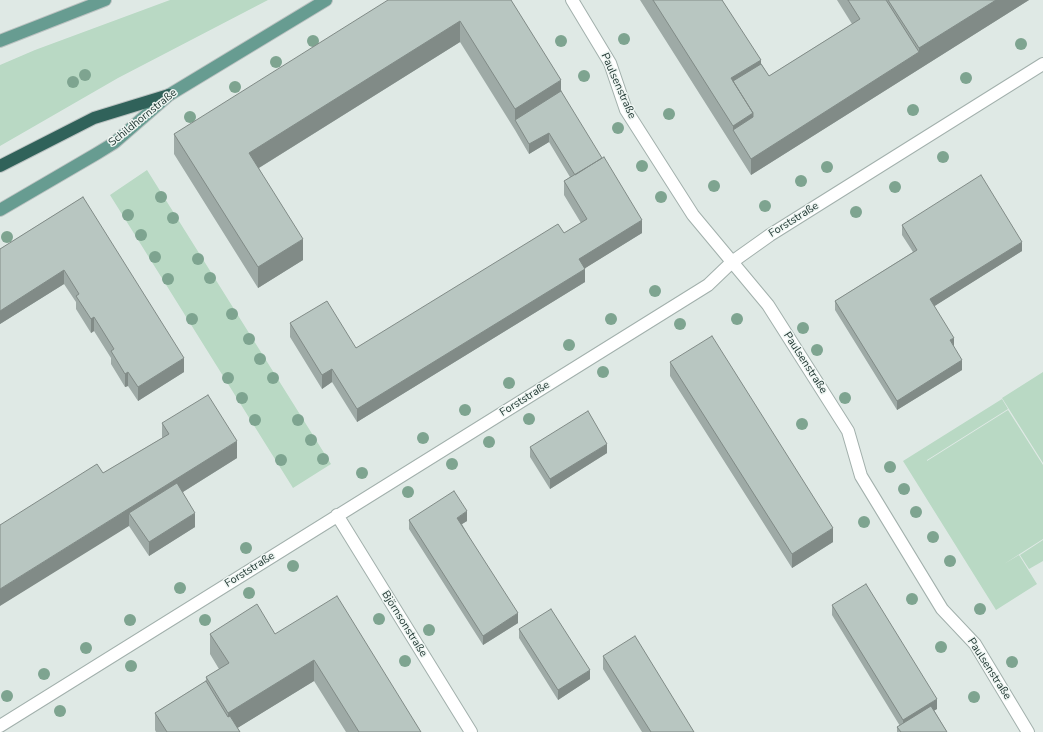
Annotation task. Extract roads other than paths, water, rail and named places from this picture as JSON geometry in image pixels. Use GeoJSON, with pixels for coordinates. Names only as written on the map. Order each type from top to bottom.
{"type":"FeatureCollection","features":[{"type":"Feature","properties":{"kind":"highway"},"geometry":{"type":"LineString","coordinates":[[0,166],[94,118],[169,95]]}},
{"type":"Feature","properties":{"kind":"main road"},"geometry":{"type":"LineString","coordinates":[[0,41],[105,0]]}},
{"type":"Feature","properties":{"kind":"main road","name":"Schildhornstraße"},"geometry":{"type":"LineString","coordinates":[[0,210],[114,143],[169,95],[326,0]]}},
{"type":"Feature","properties":{"kind":"street","name":"Paulsenstraße"},"geometry":{"type":"LineString","coordinates":[[572,0],[610,63],[626,110],[693,215],[768,305],[848,430],[861,476],[942,609],[975,644],[1028,732]]}},
{"type":"Feature","properties":{"kind":"street","name":"Forststraße"},"geometry":{"type":"LineString","coordinates":[[0,726],[708,285],[732,262],[770,235],[1043,64]]}},
{"type":"Feature","properties":{"kind":"street","name":"Björnsonstraße"},"geometry":{"type":"LineString","coordinates":[[338,515],[471,732]]}}]}
